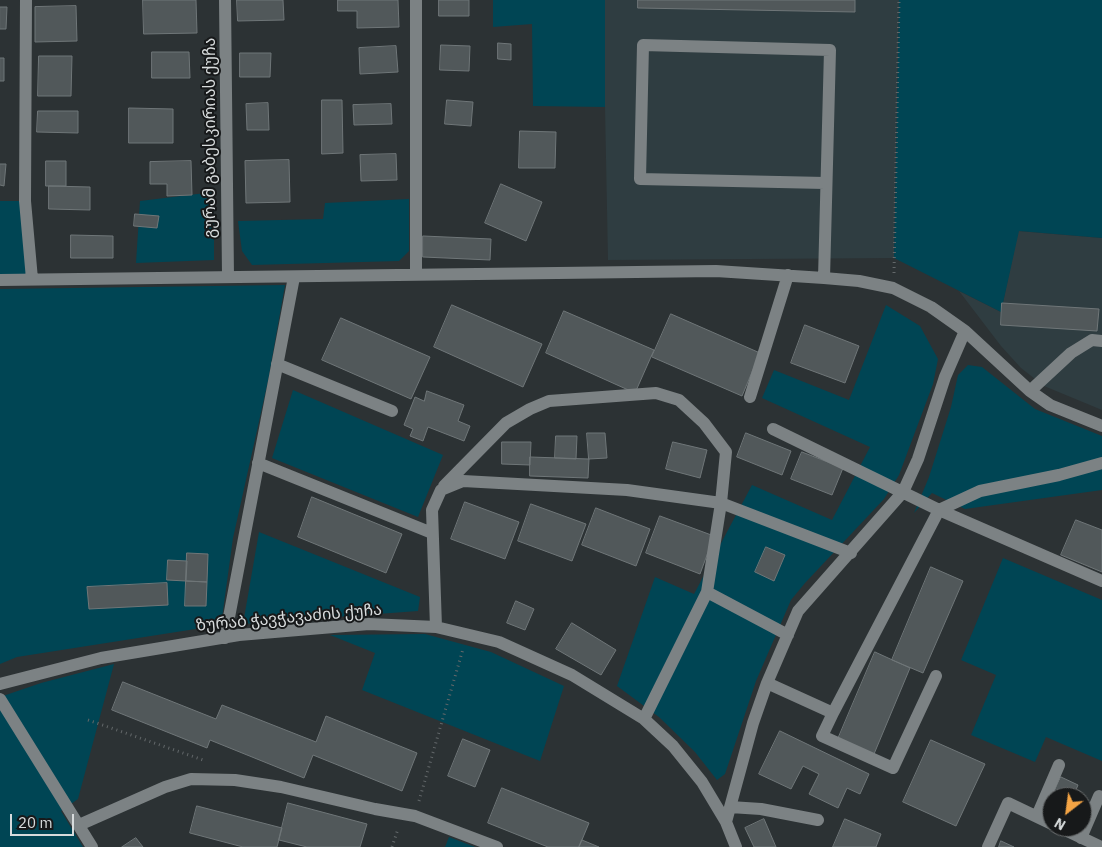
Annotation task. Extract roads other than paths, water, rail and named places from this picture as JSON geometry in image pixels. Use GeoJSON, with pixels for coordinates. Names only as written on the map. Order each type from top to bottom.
{"type":"FeatureCollection","features":[{"type":"Feature","properties":{"kind":"street"},"geometry":{"type":"LineString","coordinates":[[26,0],[25,201],[32,279]]}},
{"type":"Feature","properties":{"kind":"street","name":"გურამ გაბესკირიას ქუჩა"},"geometry":{"type":"LineString","coordinates":[[225,0],[228,276]]}},
{"type":"Feature","properties":{"kind":"street"},"geometry":{"type":"LineString","coordinates":[[416,0],[416,274]]}},
{"type":"Feature","properties":{"kind":"street"},"geometry":{"type":"LineString","coordinates":[[824,278],[830,50],[643,45],[640,178],[826,183]]}},
{"type":"Feature","properties":{"kind":"street"},"geometry":{"type":"LineString","coordinates":[[0,280],[228,276],[294,278],[416,274],[716,271],[859,281],[893,288],[931,307],[965,331],[1030,391],[1050,405],[1102,426]]}},
{"type":"Feature","properties":{"kind":"street"},"geometry":{"type":"LineString","coordinates":[[750,397],[788,275]]}},
{"type":"Feature","properties":{"kind":"street"},"geometry":{"type":"LineString","coordinates":[[225,638],[294,278]]}},
{"type":"Feature","properties":{"kind":"street"},"geometry":{"type":"LineString","coordinates":[[726,822],[753,723],[767,683],[798,611],[903,492],[918,460],[945,377],[965,331]]}},
{"type":"Feature","properties":{"kind":"street"},"geometry":{"type":"LineString","coordinates":[[1030,391],[1071,353],[1092,340],[1102,341]]}},
{"type":"Feature","properties":{"kind":"street"},"geometry":{"type":"LineString","coordinates":[[277,364],[392,410]]}},
{"type":"Feature","properties":{"kind":"street"},"geometry":{"type":"LineString","coordinates":[[436,627],[432,510],[441,490],[506,423],[530,409],[549,401],[656,393],[679,400],[704,423],[726,452],[721,503],[707,592],[644,718]]}},
{"type":"Feature","properties":{"kind":"street"},"geometry":{"type":"LineString","coordinates":[[773,429],[939,510],[1102,581]]}},
{"type":"Feature","properties":{"kind":"street"},"geometry":{"type":"LineString","coordinates":[[258,463],[432,533]]}},
{"type":"Feature","properties":{"kind":"street"},"geometry":{"type":"LineString","coordinates":[[936,676],[893,768],[822,736],[939,510],[980,491],[1059,475],[1102,463]]}},
{"type":"Feature","properties":{"kind":"street"},"geometry":{"type":"LineString","coordinates":[[441,490],[463,481],[627,490],[721,503],[851,553]]}},
{"type":"Feature","properties":{"kind":"street"},"geometry":{"type":"LineString","coordinates":[[707,592],[788,635]]}},
{"type":"Feature","properties":{"kind":"street","name":"ზურაბ ჭავჭავაძის ქუჩა"},"geometry":{"type":"LineString","coordinates":[[0,684],[101,658],[225,638],[369,624],[436,627],[499,642],[572,675],[644,718],[673,746],[702,782],[726,822],[736,847]]}},
{"type":"Feature","properties":{"kind":"street"},"geometry":{"type":"LineString","coordinates":[[767,683],[833,713]]}},
{"type":"Feature","properties":{"kind":"street"},"geometry":{"type":"LineString","coordinates":[[0,699],[92,847]]}},
{"type":"Feature","properties":{"kind":"street"},"geometry":{"type":"LineString","coordinates":[[1037,816],[1059,765]]}},
{"type":"Feature","properties":{"kind":"street"},"geometry":{"type":"LineString","coordinates":[[79,825],[174,784],[191,779],[236,780],[280,787],[375,809],[415,816],[497,847]]}},
{"type":"Feature","properties":{"kind":"street"},"geometry":{"type":"LineString","coordinates":[[1099,796],[1081,838],[1101,847]]}},
{"type":"Feature","properties":{"kind":"street"},"geometry":{"type":"LineString","coordinates":[[988,847],[1008,803],[1042,819]]}},
{"type":"Feature","properties":{"kind":"street"},"geometry":{"type":"LineString","coordinates":[[730,807],[761,808],[818,820]]}}]}
